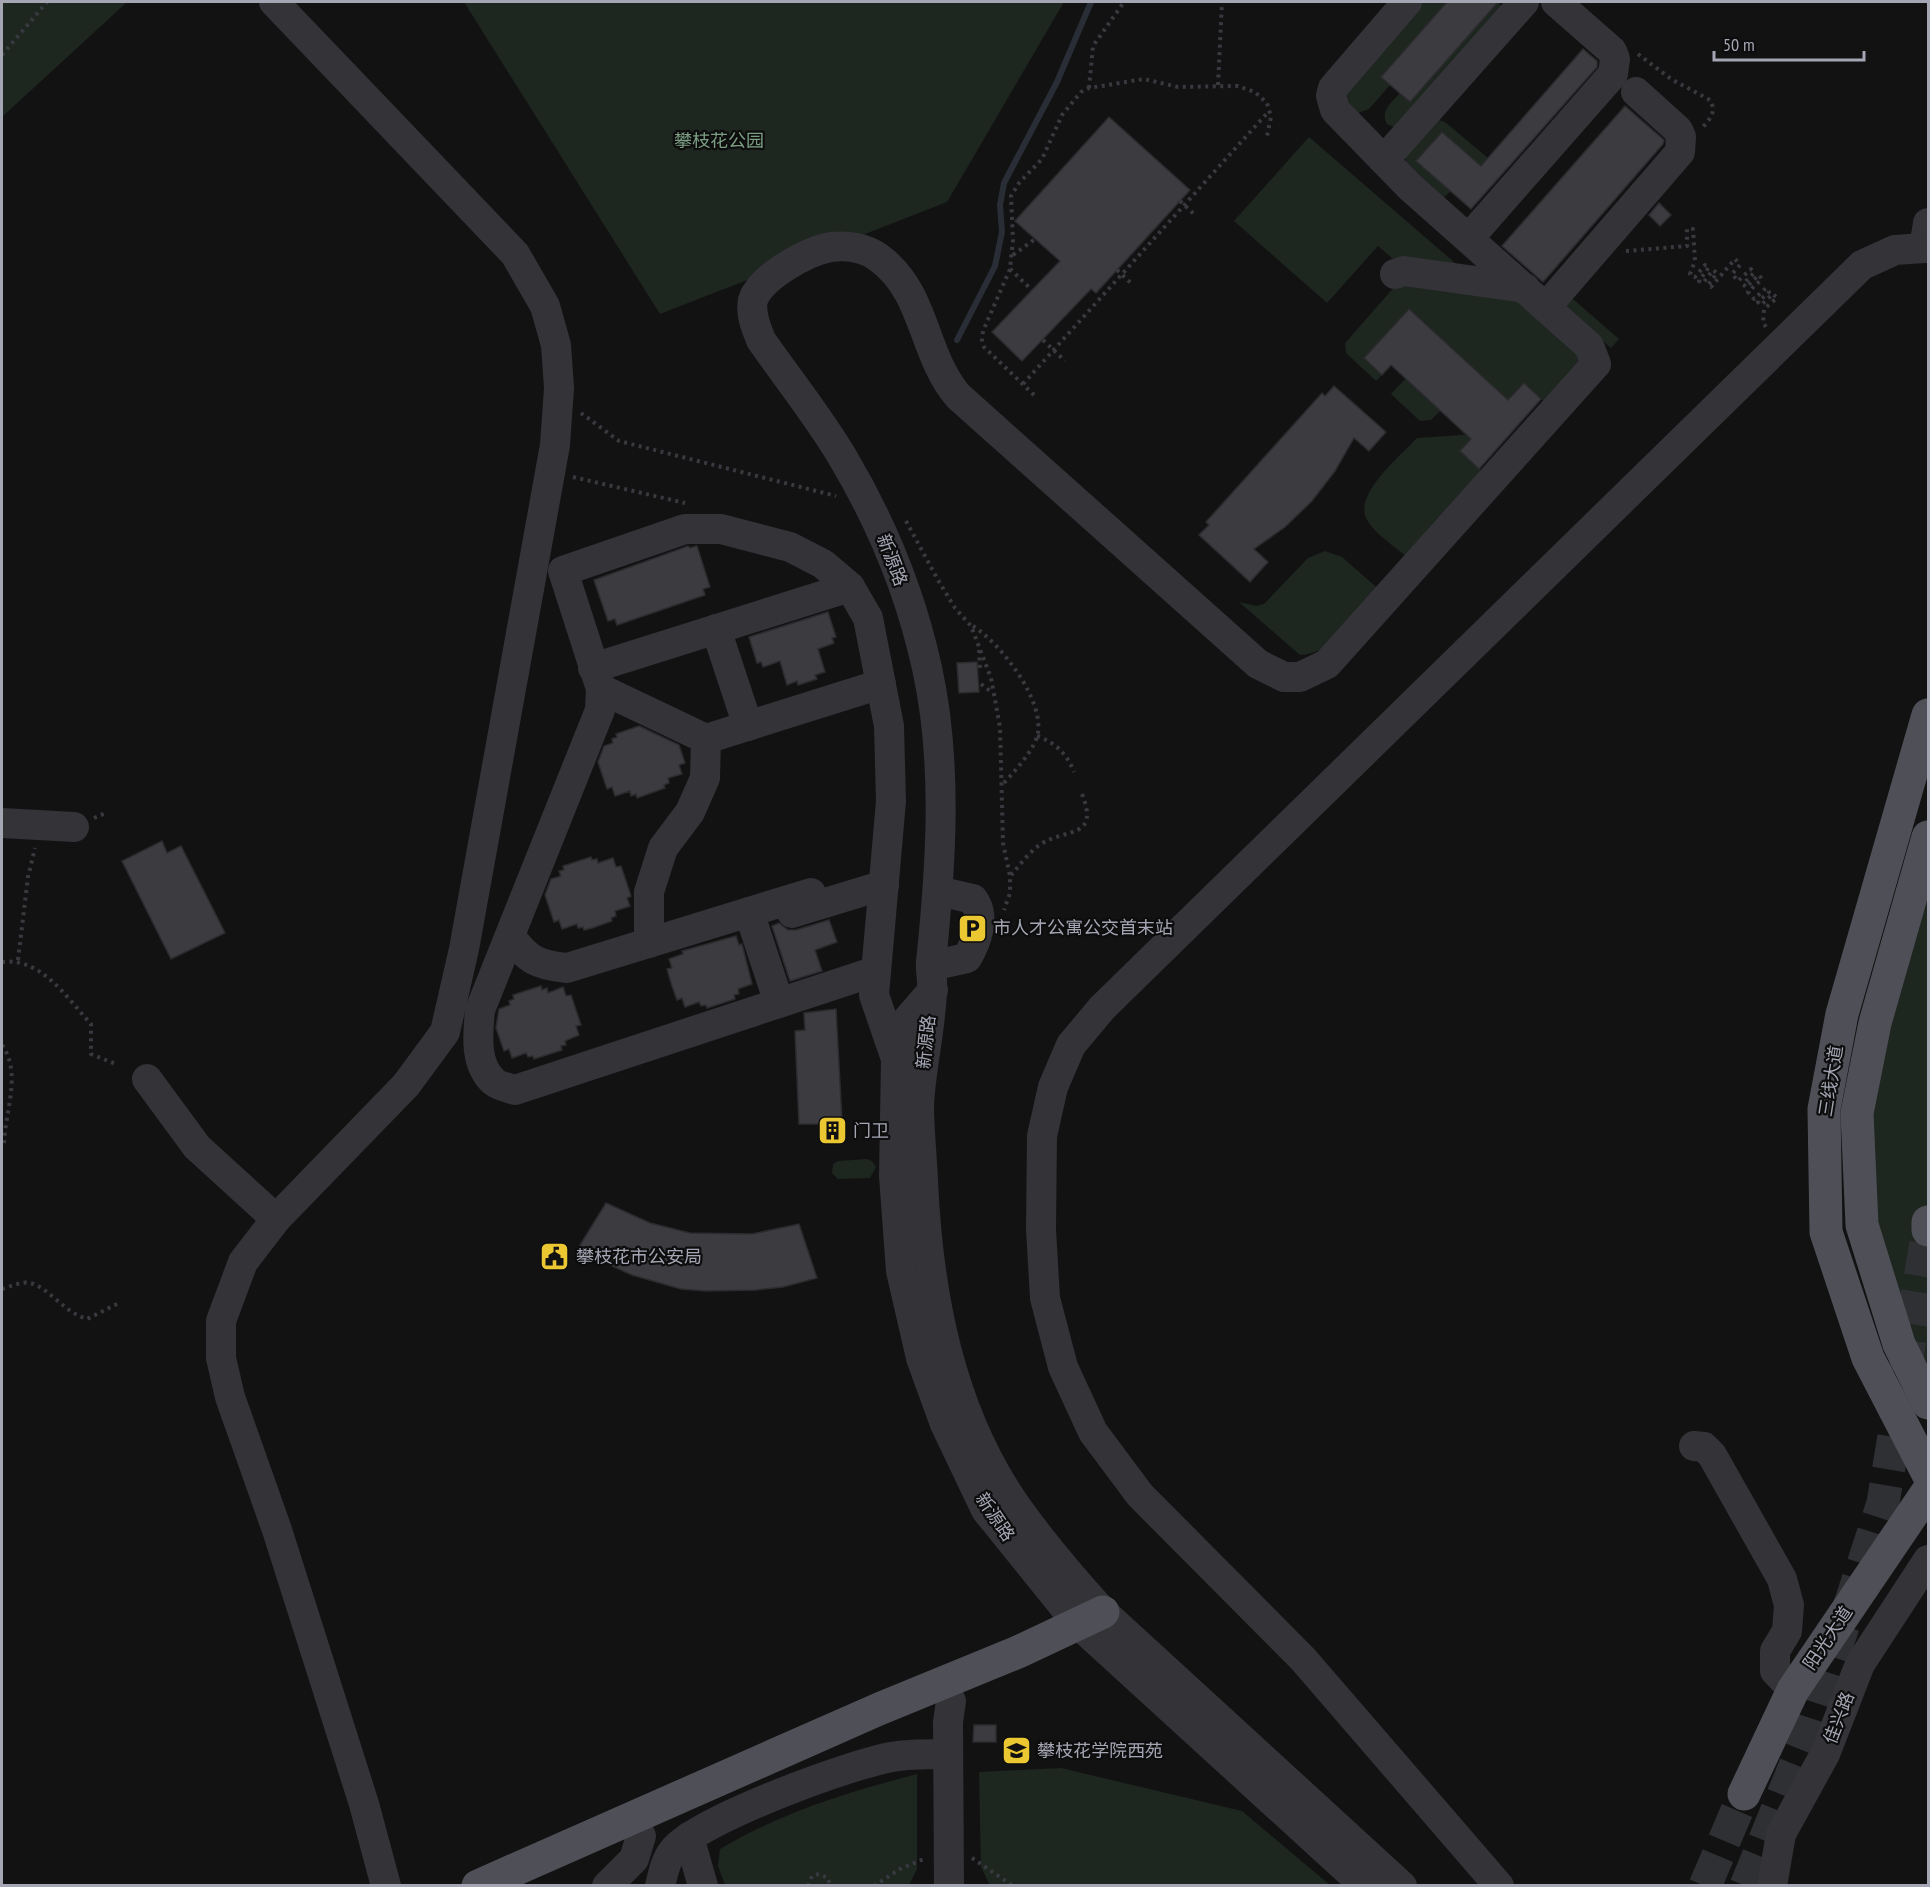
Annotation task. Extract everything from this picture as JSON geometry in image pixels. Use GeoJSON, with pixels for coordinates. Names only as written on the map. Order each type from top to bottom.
{"type":"FeatureCollection","features":[{"type":"Feature","properties":{"kind":"main road","name":"三线大道"},"geometry":{"type":"LineString","coordinates":[[1929,715],[1842,1014],[1824,1109],[1826,1232],[1868,1358],[1929,1474]]}},
{"type":"Feature","properties":{"kind":"main road","name":"三线大道"},"geometry":{"type":"LineString","coordinates":[[1929,837],[1875,1023],[1857,1113],[1862,1225],[1899,1344],[1929,1403]]}},
{"type":"Feature","properties":{"kind":"main road","name":"阳光大道"},"geometry":{"type":"LineString","coordinates":[[1744,1794],[1793,1690],[1929,1491]]}},
{"type":"Feature","properties":{"kind":"main road"},"geometry":{"type":"LineString","coordinates":[[478,1886],[879,1708],[1018,1652],[1091,1618]]}},
{"type":"Feature","properties":{"kind":"street"},"geometry":{"type":"LineString","coordinates":[[274,2],[516,254],[545,306],[555,345],[559,388],[550,472],[464,949],[445,1032],[406,1085],[276,1218],[243,1262],[221,1320],[221,1358],[230,1397],[277,1530],[364,1804],[386,1886]]}},
{"type":"Feature","properties":{"kind":"street"},"geometry":{"type":"LineString","coordinates":[[1407,2],[1337,81],[1331,96],[1335,110],[1410,187],[1535,297]]}},
{"type":"Feature","properties":{"kind":"street"},"geometry":{"type":"LineString","coordinates":[[1384,160],[1521,2]]}},
{"type":"Feature","properties":{"kind":"street"},"geometry":{"type":"LineString","coordinates":[[1469,238],[1613,74],[1615,59],[1612,51],[1556,2]]}},
{"type":"Feature","properties":{"kind":"street"},"geometry":{"type":"LineString","coordinates":[[1395,274],[1404,271],[1535,297],[1597,248],[1680,152],[1682,137],[1678,130],[1636,92]]}},
{"type":"Feature","properties":{"kind":"street"},"geometry":{"type":"LineString","coordinates":[[1499,1886],[1303,1659],[1140,1495],[1093,1432],[1063,1367],[1046,1298],[1041,1229],[1042,1136],[1053,1087],[1071,1046],[1102,1008],[1862,265],[1895,250],[1927,241]]}},
{"type":"Feature","properties":{"kind":"street","name":"新源路"},"geometry":{"type":"LineString","coordinates":[[1402,1886],[1091,1618],[1061,1566],[1014,1504],[984,1450],[960,1397],[941,1334],[926,1244],[919,1105],[939,891],[937,735],[927,667],[891,554],[869,504],[841,455],[761,340],[755,327],[753,301],[758,290],[773,275],[816,251],[831,248],[863,249],[877,256],[904,281],[914,299],[939,369],[958,396],[1258,664],[1284,677],[1300,677],[1328,664],[1593,369],[1595,357],[1589,346],[1535,297]]}},
{"type":"Feature","properties":{"kind":"street"},"geometry":{"type":"LineString","coordinates":[[876,971],[515,1090],[494,1082],[482,1063],[477,1037],[480,1010],[600,710],[597,678],[563,571],[685,528],[721,528],[790,548],[823,564],[850,587],[868,618],[889,726],[891,801],[874,995],[896,1059]]}},
{"type":"Feature","properties":{"kind":"street"},"geometry":{"type":"LineString","coordinates":[[597,678],[716,629],[850,587]]}},
{"type":"Feature","properties":{"kind":"street"},"geometry":{"type":"LineString","coordinates":[[716,629],[748,726]]}},
{"type":"Feature","properties":{"kind":"street"},"geometry":{"type":"LineString","coordinates":[[597,678],[706,739],[882,691]]}},
{"type":"Feature","properties":{"kind":"street"},"geometry":{"type":"LineString","coordinates":[[826,716],[882,691]]}},
{"type":"Feature","properties":{"kind":"street"},"geometry":{"type":"LineString","coordinates":[[649,943],[649,892],[663,848],[690,812],[705,778],[706,739]]}},
{"type":"Feature","properties":{"kind":"street"},"geometry":{"type":"LineString","coordinates":[[2,823],[74,827]]}},
{"type":"Feature","properties":{"kind":"street"},"geometry":{"type":"LineString","coordinates":[[510,936],[524,955],[543,966],[567,968],[649,943],[884,885]]}},
{"type":"Feature","properties":{"kind":"street"},"geometry":{"type":"LineString","coordinates":[[932,978],[967,958],[978,933],[980,914],[973,899],[939,891]]}},
{"type":"Feature","properties":{"kind":"street"},"geometry":{"type":"LineString","coordinates":[[752,919],[811,893]]}},
{"type":"Feature","properties":{"kind":"street"},"geometry":{"type":"LineString","coordinates":[[752,919],[779,1003]]}},
{"type":"Feature","properties":{"kind":"street","name":"新源路"},"geometry":{"type":"LineString","coordinates":[[932,978],[901,1027],[896,1059],[896,1215],[901,1271],[921,1358],[945,1425],[986,1510],[1091,1618],[1365,1886]]}},
{"type":"Feature","properties":{"kind":"street"},"geometry":{"type":"LineString","coordinates":[[147,1079],[197,1147],[276,1218]]}},
{"type":"Feature","properties":{"kind":"street"},"geometry":{"type":"LineString","coordinates":[[1694,1446],[1704,1447],[1712,1455],[1782,1579],[1789,1605],[1788,1631],[1775,1651],[1775,1671],[1793,1690]]}},
{"type":"Feature","properties":{"kind":"street","name":"佳兴路"},"geometry":{"type":"LineString","coordinates":[[1772,1886],[1781,1834],[1825,1754],[1860,1664],[1929,1560]]}},
{"type":"Feature","properties":{"kind":"street"},"geometry":{"type":"LineString","coordinates":[[1860,1664],[1865,1583]]}},
{"type":"Feature","properties":{"kind":"street"},"geometry":{"type":"LineString","coordinates":[[949,1886],[948,1754],[951,1701]]}},
{"type":"Feature","properties":{"kind":"street"},"geometry":{"type":"LineString","coordinates":[[660,1886],[663,1870],[673,1851],[689,1837],[766,1800],[852,1767],[897,1756],[948,1754]]}},
{"type":"Feature","properties":{"kind":"street"},"geometry":{"type":"LineString","coordinates":[[607,1886],[634,1859],[641,1836]]}},
{"type":"Feature","properties":{"kind":"street"},"geometry":{"type":"LineString","coordinates":[[689,1837],[703,1886]]}},
{"type":"Feature","properties":{"kind":"path"},"geometry":{"type":"LineString","coordinates":[[2,55],[47,2]]}},
{"type":"Feature","properties":{"kind":"path"},"geometry":{"type":"LineString","coordinates":[[1089,88],[1093,46],[1124,2]]}},
{"type":"Feature","properties":{"kind":"path"},"geometry":{"type":"LineString","coordinates":[[1218,85],[1222,2]]}},
{"type":"Feature","properties":{"kind":"path"},"geometry":{"type":"LineString","coordinates":[[1034,395],[984,347],[981,340],[983,330],[1011,269],[1013,255],[1010,203],[1014,189],[1042,159],[1068,106],[1089,88],[1144,79],[1178,87],[1218,85],[1255,92],[1262,97],[1269,111],[1271,124],[1267,136]]}},
{"type":"Feature","properties":{"kind":"path"},"geometry":{"type":"LineString","coordinates":[[1023,384],[1269,111]]}},
{"type":"Feature","properties":{"kind":"path"},"geometry":{"type":"LineString","coordinates":[[1180,201],[1196,216]]}},
{"type":"Feature","properties":{"kind":"path"},"geometry":{"type":"LineString","coordinates":[[1597,248],[1602,253],[1687,246],[1687,229],[1692,229],[1695,261],[1690,274],[1695,277],[1705,265],[1709,267],[1699,281],[1703,283],[1713,270],[1717,273],[1708,285],[1711,287],[1735,259],[1740,265],[1732,274],[1738,281],[1751,269],[1754,273],[1743,284],[1746,287],[1759,275],[1762,279],[1748,292],[1754,299],[1766,288],[1769,292],[1758,302],[1761,305],[1773,294],[1777,298],[1764,309],[1763,323],[1782,344]]}},
{"type":"Feature","properties":{"kind":"path"},"geometry":{"type":"LineString","coordinates":[[1013,255],[1035,239]]}},
{"type":"Feature","properties":{"kind":"path"},"geometry":{"type":"LineString","coordinates":[[1011,269],[1032,290]]}},
{"type":"Feature","properties":{"kind":"path"},"geometry":{"type":"LineString","coordinates":[[1117,270],[1133,285]]}},
{"type":"Feature","properties":{"kind":"path"},"geometry":{"type":"LineString","coordinates":[[1043,340],[1065,361]]}},
{"type":"Feature","properties":{"kind":"path"},"geometry":{"type":"LineString","coordinates":[[559,388],[586,418],[619,441],[869,504]]}},
{"type":"Feature","properties":{"kind":"path"},"geometry":{"type":"LineString","coordinates":[[550,472],[692,505]]}},
{"type":"Feature","properties":{"kind":"path"},"geometry":{"type":"LineString","coordinates":[[971,626],[984,634],[1022,681],[1036,714],[1037,736],[1002,786]]}},
{"type":"Feature","properties":{"kind":"path"},"geometry":{"type":"LineString","coordinates":[[979,646],[980,669]]}},
{"type":"Feature","properties":{"kind":"path"},"geometry":{"type":"LineString","coordinates":[[981,684],[993,693]]}},
{"type":"Feature","properties":{"kind":"path"},"geometry":{"type":"LineString","coordinates":[[1037,736],[1055,744],[1064,753],[1074,772]]}},
{"type":"Feature","properties":{"kind":"path"},"geometry":{"type":"LineString","coordinates":[[1011,876],[1040,844],[1079,831],[1084,825],[1087,810],[1083,794]]}},
{"type":"Feature","properties":{"kind":"path"},"geometry":{"type":"LineString","coordinates":[[18,960],[28,877],[40,825]]}},
{"type":"Feature","properties":{"kind":"path"},"geometry":{"type":"LineString","coordinates":[[2,962],[18,960],[48,976],[91,1023],[91,1054],[118,1065]]}},
{"type":"Feature","properties":{"kind":"path"},"geometry":{"type":"LineString","coordinates":[[2,1045],[10,1057],[11,1093],[4,1144]]}},
{"type":"Feature","properties":{"kind":"path"},"geometry":{"type":"LineString","coordinates":[[2,1289],[30,1281],[72,1314],[87,1319],[119,1303]]}},
{"type":"Feature","properties":{"kind":"path"},"geometry":{"type":"LineString","coordinates":[[808,1886],[812,1876],[819,1874],[828,1878],[830,1886]]}},
{"type":"Feature","properties":{"kind":"green space"},"geometry":{"type":"Polygon","coordinates":[[[2,2],[127,2],[2,117],[2,2]]]}},
{"type":"Feature","properties":{"kind":"green space","name":"攀枝花公园"},"geometry":{"type":"Polygon","coordinates":[[[464,2],[1064,2],[947,202],[660,314],[464,2]]]}},
{"type":"Feature","properties":{"kind":"green space"},"geometry":{"type":"Polygon","coordinates":[[[1415,2],[1447,2],[1381,76],[1390,85],[1369,109],[1358,113],[1341,94],[1415,2]]]}},
{"type":"Feature","properties":{"kind":"green space"},"geometry":{"type":"Polygon","coordinates":[[[1491,2],[1500,2],[1501,9],[1394,127],[1387,124],[1385,115],[1390,104],[1400,93],[1410,102],[1495,4],[1491,2]]]}},
{"type":"Feature","properties":{"kind":"green space"},"geometry":{"type":"Polygon","coordinates":[[[1436,119],[1445,122],[1488,158],[1481,166],[1441,132],[1416,161],[1451,191],[1442,199],[1407,167],[1405,155],[1436,119]]]}},
{"type":"Feature","properties":{"kind":"green space"},"geometry":{"type":"Polygon","coordinates":[[[1309,137],[1462,269],[1393,259],[1378,246],[1327,303],[1234,221],[1309,137]]]}},
{"type":"Feature","properties":{"kind":"green space"},"geometry":{"type":"Polygon","coordinates":[[[1397,284],[1515,295],[1575,349],[1581,359],[1549,406],[1524,383],[1508,400],[1409,309],[1364,358],[1382,375],[1376,381],[1346,353],[1345,343],[1397,284]]]}},
{"type":"Feature","properties":{"kind":"green space"},"geometry":{"type":"Polygon","coordinates":[[[1566,293],[1619,339],[1611,348],[1558,303],[1566,293]]]}},
{"type":"Feature","properties":{"kind":"green space"},"geometry":{"type":"Polygon","coordinates":[[[1406,378],[1441,410],[1431,420],[1420,421],[1391,394],[1406,378]]]}},
{"type":"Feature","properties":{"kind":"green space"},"geometry":{"type":"Polygon","coordinates":[[[1476,434],[1460,451],[1487,476],[1411,560],[1370,524],[1364,508],[1367,497],[1381,475],[1417,438],[1476,434]]]}},
{"type":"Feature","properties":{"kind":"green space"},"geometry":{"type":"Polygon","coordinates":[[[1325,551],[1342,557],[1382,592],[1336,641],[1313,653],[1300,655],[1239,602],[1256,606],[1264,604],[1308,558],[1325,551]]]}},
{"type":"Feature","properties":{"kind":"green space"},"geometry":{"type":"Polygon","coordinates":[[[1928,888],[1928,1364],[1910,1337],[1873,1223],[1871,1113],[1888,1024],[1928,888]]]}},
{"type":"Feature","properties":{"kind":"green space"},"geometry":{"type":"Polygon","coordinates":[[[867,1159],[872,1161],[876,1167],[870,1178],[838,1179],[832,1173],[833,1164],[838,1161],[867,1159]]]}},
{"type":"Feature","properties":{"kind":"green space"},"geometry":{"type":"Polygon","coordinates":[[[1061,1768],[1242,1811],[1330,1885],[990,1885],[981,1867],[979,1772],[1061,1768]]]}},
{"type":"Feature","properties":{"kind":"green space"},"geometry":{"type":"Polygon","coordinates":[[[917,1774],[917,1869],[909,1885],[725,1885],[718,1866],[720,1849],[767,1824],[816,1804],[917,1774]]]}},
{"type":"Feature","properties":{"kind":"building"},"geometry":{"type":"Polygon","coordinates":[[[1447,2],[1498,2],[1410,102],[1381,77],[1447,2]]]}},
{"type":"Feature","properties":{"kind":"building"},"geometry":{"type":"Polygon","coordinates":[[[1583,49],[1597,61],[1597,67],[1471,209],[1416,161],[1442,132],[1481,166],[1583,49]]]}},
{"type":"Feature","properties":{"kind":"building"},"geometry":{"type":"Polygon","coordinates":[[[1625,106],[1664,140],[1663,144],[1543,282],[1502,246],[1625,106]]]}},
{"type":"Feature","properties":{"kind":"building"},"geometry":{"type":"Polygon","coordinates":[[[1109,117],[1190,190],[1096,293],[1091,289],[1022,361],[992,332],[1060,261],[1015,221],[1109,117]]]}},
{"type":"Feature","properties":{"kind":"building"},"geometry":{"type":"Polygon","coordinates":[[[1659,203],[1671,215],[1660,226],[1649,215],[1659,203]]]}},
{"type":"Feature","properties":{"kind":"building"},"geometry":{"type":"Polygon","coordinates":[[[1409,309],[1508,400],[1524,383],[1541,399],[1479,469],[1460,451],[1471,439],[1391,365],[1382,375],[1364,358],[1409,309]]]}},
{"type":"Feature","properties":{"kind":"building"},"geometry":{"type":"Polygon","coordinates":[[[1334,386],[1386,432],[1369,451],[1354,438],[1335,471],[1312,501],[1285,527],[1254,549],[1268,562],[1250,582],[1199,535],[1209,525],[1206,522],[1322,393],[1325,396],[1334,386]]]}},
{"type":"Feature","properties":{"kind":"building"},"geometry":{"type":"Polygon","coordinates":[[[688,546],[690,548],[697,546],[710,587],[703,589],[705,595],[617,625],[615,619],[608,621],[594,580],[688,546]]]}},
{"type":"Feature","properties":{"kind":"building"},"geometry":{"type":"Polygon","coordinates":[[[828,612],[836,637],[832,638],[834,643],[818,649],[825,672],[815,675],[817,679],[798,685],[797,681],[787,685],[780,661],[763,667],[761,662],[757,663],[749,637],[828,612]]]}},
{"type":"Feature","properties":{"kind":"building"},"geometry":{"type":"Polygon","coordinates":[[[977,662],[979,692],[959,693],[957,663],[977,662]]]}},
{"type":"Feature","properties":{"kind":"building"},"geometry":{"type":"Polygon","coordinates":[[[639,726],[679,745],[685,763],[679,765],[682,774],[668,778],[669,783],[664,785],[665,788],[637,798],[636,794],[631,796],[630,791],[615,796],[612,787],[607,789],[598,762],[604,746],[613,743],[612,739],[617,737],[616,734],[639,726]]]}},
{"type":"Feature","properties":{"kind":"building"},"geometry":{"type":"Polygon","coordinates":[[[162,841],[167,853],[181,846],[225,933],[171,959],[122,861],[162,841]]]}},
{"type":"Feature","properties":{"kind":"building"},"geometry":{"type":"Polygon","coordinates":[[[591,857],[592,860],[597,859],[598,863],[613,858],[616,867],[621,866],[631,896],[627,898],[630,906],[615,911],[616,916],[611,918],[612,921],[592,928],[584,930],[583,927],[578,928],[577,924],[562,929],[559,920],[554,922],[545,895],[551,879],[561,876],[559,871],[564,870],[563,866],[591,857]]]}},
{"type":"Feature","properties":{"kind":"building"},"geometry":{"type":"Polygon","coordinates":[[[829,920],[837,942],[815,950],[822,971],[790,981],[772,926],[779,923],[788,930],[796,930],[829,920]]]}},
{"type":"Feature","properties":{"kind":"building"},"geometry":{"type":"Polygon","coordinates":[[[736,936],[739,945],[742,944],[752,984],[738,989],[739,994],[734,995],[735,999],[707,1008],[706,1005],[701,1006],[699,1002],[685,1007],[682,998],[677,1000],[672,986],[667,969],[672,968],[669,959],[683,954],[682,951],[736,936]]]}},
{"type":"Feature","properties":{"kind":"building"},"geometry":{"type":"Polygon","coordinates":[[[541,986],[542,990],[547,988],[548,993],[563,987],[566,996],[571,995],[581,1025],[576,1026],[579,1035],[565,1041],[566,1045],[561,1046],[562,1050],[534,1059],[533,1056],[528,1057],[526,1053],[512,1058],[509,1049],[504,1051],[496,1028],[499,1009],[510,1005],[509,1001],[514,999],[513,995],[541,986]]]}},
{"type":"Feature","properties":{"kind":"building"},"geometry":{"type":"Polygon","coordinates":[[[836,1009],[843,1139],[822,1140],[821,1124],[799,1124],[795,1031],[805,1030],[804,1013],[836,1009]]]}},
{"type":"Feature","properties":{"kind":"building"},"geometry":{"type":"Polygon","coordinates":[[[606,1203],[650,1223],[690,1233],[752,1234],[799,1224],[817,1278],[783,1287],[706,1291],[681,1289],[632,1275],[577,1250],[606,1203]]]}},
{"type":"Feature","properties":{"kind":"building"},"geometry":{"type":"Polygon","coordinates":[[[974,1725],[996,1725],[996,1742],[973,1742],[974,1725]]]}},
{"type":"Feature","properties":{"kind":"waterway"},"geometry":{"type":"LineString","coordinates":[[957,340],[995,266],[1002,232],[1000,205],[1004,183],[1057,82],[1091,2]]}},
{"type":"Feature","properties":{"kind":"tunnel"},"geometry":{"type":"LineString","coordinates":[[1746,1886],[1808,1734],[1883,1503],[1928,1230]]}},
{"type":"Feature","properties":{"kind":"tunnel"},"geometry":{"type":"LineString","coordinates":[[1705,1886],[1744,1794]]}},
{"type":"Feature","properties":{"kind":"place","name":"市人才公寓公交首末站"},"geometry":{"type":"Point","coordinates":[972,928]}},
{"type":"Feature","properties":{"kind":"place","name":"门卫"},"geometry":{"type":"Point","coordinates":[832,1131]}},
{"type":"Feature","properties":{"kind":"place","name":"攀枝花市公安局"},"geometry":{"type":"Point","coordinates":[555,1257]}},
{"type":"Feature","properties":{"kind":"place","name":"攀枝花学院西苑"},"geometry":{"type":"Point","coordinates":[1016,1751]}}]}
